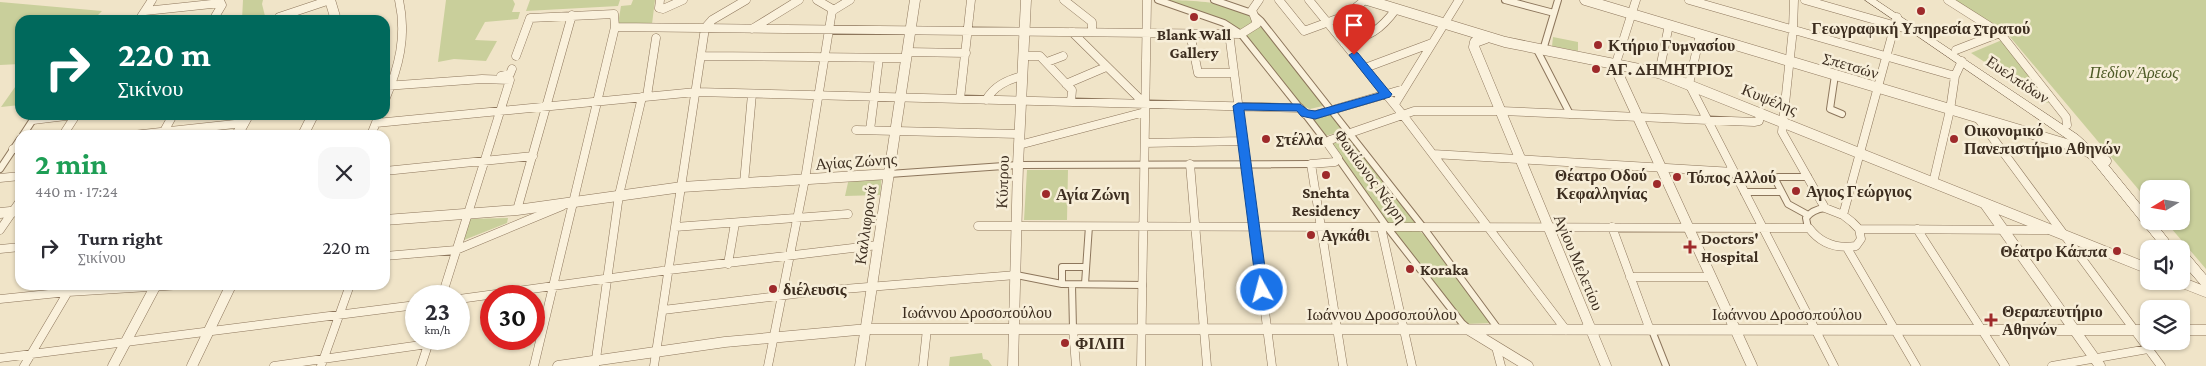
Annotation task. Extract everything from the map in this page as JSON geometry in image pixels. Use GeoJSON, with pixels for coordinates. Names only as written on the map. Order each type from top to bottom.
{"type":"FeatureCollection","features":[{"type":"Feature","properties":{"kind":"main road","name":"Ευελπίδων"},"geometry":{"type":"LineString","coordinates":[[1870,0],[1896,21],[1918,32],[2067,125],[2106,162],[2140,202]]}},
{"type":"Feature","properties":{"kind":"main road","name":"Ευελπίδων"},"geometry":{"type":"LineString","coordinates":[[1879,0],[1956,50],[2038,108],[2074,138],[2090,152],[2163,240]]}},
{"type":"Feature","properties":{"kind":"main road"},"geometry":{"type":"LineString","coordinates":[[2162,230],[2171,240]]}},
{"type":"Feature","properties":{"kind":"main road"},"geometry":{"type":"LineString","coordinates":[[2190,266],[2206,290]]}},
{"type":"Feature","properties":{"kind":"main road"},"geometry":{"type":"LineString","coordinates":[[2190,272],[2206,290]]}},
{"type":"Feature","properties":{"kind":"street"},"geometry":{"type":"LineString","coordinates":[[142,15],[152,0]]}},
{"type":"Feature","properties":{"kind":"street"},"geometry":{"type":"LineString","coordinates":[[285,15],[330,0],[334,15]]}},
{"type":"Feature","properties":{"kind":"street"},"geometry":{"type":"LineString","coordinates":[[390,81],[404,43],[404,27],[399,0]]}},
{"type":"Feature","properties":{"kind":"street"},"geometry":{"type":"LineString","coordinates":[[660,0],[660,9],[666,9],[683,0]]}},
{"type":"Feature","properties":{"kind":"street"},"geometry":{"type":"LineString","coordinates":[[654,366],[705,28],[712,20],[746,0]]}},
{"type":"Feature","properties":{"kind":"street"},"geometry":{"type":"LineString","coordinates":[[752,29],[799,0]]}},
{"type":"Feature","properties":{"kind":"street"},"geometry":{"type":"LineString","coordinates":[[817,0],[833,10]]}},
{"type":"Feature","properties":{"kind":"street"},"geometry":{"type":"LineString","coordinates":[[833,10],[850,0]]}},
{"type":"Feature","properties":{"kind":"street","name":"Καλλιφρονά"},"geometry":{"type":"LineString","coordinates":[[860,366],[915,0]]}},
{"type":"Feature","properties":{"kind":"street"},"geometry":{"type":"LineString","coordinates":[[960,99],[971,0]]}},
{"type":"Feature","properties":{"kind":"street","name":"Κύπρου"},"geometry":{"type":"LineString","coordinates":[[1013,366],[1018,165],[1026,0]]}},
{"type":"Feature","properties":{"kind":"street"},"geometry":{"type":"LineString","coordinates":[[1064,0],[1092,22],[1092,32]]}},
{"type":"Feature","properties":{"kind":"street"},"geometry":{"type":"LineString","coordinates":[[1142,366],[1147,0]]}},
{"type":"Feature","properties":{"kind":"street","name":"Φωκίωνος Νέγρη"},"geometry":{"type":"LineString","coordinates":[[1158,0],[1224,23],[1241,34],[1328,144],[1384,227],[1462,323],[1496,348],[1528,366]]}},
{"type":"Feature","properties":{"kind":"street"},"geometry":{"type":"LineString","coordinates":[[1214,0],[1252,12]]}},
{"type":"Feature","properties":{"kind":"street"},"geometry":{"type":"LineString","coordinates":[[614,27],[1025,30],[1241,34],[1257,24],[1252,7],[1259,0]]}},
{"type":"Feature","properties":{"kind":"street"},"geometry":{"type":"LineString","coordinates":[[1280,0],[1304,32],[1328,24],[1360,7],[1366,0]]}},
{"type":"Feature","properties":{"kind":"street"},"geometry":{"type":"LineString","coordinates":[[1309,0],[1395,104],[1566,330]]}},
{"type":"Feature","properties":{"kind":"street","name":"Κυψέλης"},"geometry":{"type":"LineString","coordinates":[[1366,0],[1486,38],[1659,73],[2140,265]]}},
{"type":"Feature","properties":{"kind":"street"},"geometry":{"type":"LineString","coordinates":[[1395,104],[1459,0]]}},
{"type":"Feature","properties":{"kind":"street"},"geometry":{"type":"LineString","coordinates":[[1505,0],[1554,13]]}},
{"type":"Feature","properties":{"kind":"street"},"geometry":{"type":"LineString","coordinates":[[1558,0],[1539,49],[1570,114]]}},
{"type":"Feature","properties":{"kind":"street","name":"Σπετσών"},"geometry":{"type":"LineString","coordinates":[[1585,0],[2090,152],[2106,162]]}},
{"type":"Feature","properties":{"kind":"street"},"geometry":{"type":"LineString","coordinates":[[1636,0],[1616,63],[1619,76],[1752,366]]}},
{"type":"Feature","properties":{"kind":"street"},"geometry":{"type":"LineString","coordinates":[[1689,0],[1955,76]]}},
{"type":"Feature","properties":{"kind":"street"},"geometry":{"type":"LineString","coordinates":[[1794,0],[1793,30],[1782,132],[1826,209]]}},
{"type":"Feature","properties":{"kind":"street"},"geometry":{"type":"LineString","coordinates":[[1805,0],[1896,21],[1843,216]]}},
{"type":"Feature","properties":{"kind":"street"},"geometry":{"type":"LineString","coordinates":[[1948,0],[2000,33],[2066,117],[2067,125]]}},
{"type":"Feature","properties":{"kind":"street"},"geometry":{"type":"LineString","coordinates":[[145,11],[221,3],[222,5],[216,15]]}},
{"type":"Feature","properties":{"kind":"street"},"geometry":{"type":"LineString","coordinates":[[1344,43],[1376,32],[1384,26],[1396,9]]}},
{"type":"Feature","properties":{"kind":"street"},"geometry":{"type":"LineString","coordinates":[[768,366],[798,218],[833,10]]}},
{"type":"Feature","properties":{"kind":"street","name":"Φωκίωνος Νέγρη"},"geometry":{"type":"LineString","coordinates":[[1252,12],[1351,133],[1499,330]]}},
{"type":"Feature","properties":{"kind":"street"},"geometry":{"type":"LineString","coordinates":[[516,56],[530,18],[614,14],[614,27],[534,366]]}},
{"type":"Feature","properties":{"kind":"street"},"geometry":{"type":"LineString","coordinates":[[518,210],[572,15]]}},
{"type":"Feature","properties":{"kind":"street"},"geometry":{"type":"LineString","coordinates":[[1659,73],[1669,25]]}},
{"type":"Feature","properties":{"kind":"street"},"geometry":{"type":"LineString","coordinates":[[1072,32],[1145,108]]}},
{"type":"Feature","properties":{"kind":"street"},"geometry":{"type":"LineString","coordinates":[[1190,33],[1198,73],[1234,73]]}},
{"type":"Feature","properties":{"kind":"street"},"geometry":{"type":"LineString","coordinates":[[1956,50],[2000,33]]}},
{"type":"Feature","properties":{"kind":"street"},"geometry":{"type":"LineString","coordinates":[[1229,34],[1272,366]]}},
{"type":"Feature","properties":{"kind":"street"},"geometry":{"type":"LineString","coordinates":[[1700,35],[1689,84],[1834,366]]}},
{"type":"Feature","properties":{"kind":"street"},"geometry":{"type":"LineString","coordinates":[[595,363],[619,195],[645,97],[656,38]]}},
{"type":"Feature","properties":{"kind":"street","name":"Αγίου Μελετίου"},"geometry":{"type":"LineString","coordinates":[[1486,38],[1475,42],[1474,47],[1519,160],[1606,366]]}},
{"type":"Feature","properties":{"kind":"street"},"geometry":{"type":"LineString","coordinates":[[1364,68],[1432,43]]}},
{"type":"Feature","properties":{"kind":"street"},"geometry":{"type":"LineString","coordinates":[[701,56],[879,58],[966,53]]}},
{"type":"Feature","properties":{"kind":"street"},"geometry":{"type":"LineString","coordinates":[[1023,56],[1040,56],[1047,62],[1072,91],[1071,102]]}},
{"type":"Feature","properties":{"kind":"street"},"geometry":{"type":"LineString","coordinates":[[1047,62],[1063,56]]}},
{"type":"Feature","properties":{"kind":"street"},"geometry":{"type":"LineString","coordinates":[[870,130],[879,58]]}},
{"type":"Feature","properties":{"kind":"street"},"geometry":{"type":"LineString","coordinates":[[1933,183],[1950,110],[1955,76],[1962,61]]}},
{"type":"Feature","properties":{"kind":"street"},"geometry":{"type":"LineString","coordinates":[[1066,84],[1106,67]]}},
{"type":"Feature","properties":{"kind":"street"},"geometry":{"type":"LineString","coordinates":[[482,79],[508,75],[512,68]]}},
{"type":"Feature","properties":{"kind":"street"},"geometry":{"type":"LineString","coordinates":[[1835,75],[1830,109],[1842,114]]}},
{"type":"Feature","properties":{"kind":"street"},"geometry":{"type":"LineString","coordinates":[[986,100],[990,90],[1013,78],[1022,76]]}},
{"type":"Feature","properties":{"kind":"street"},"geometry":{"type":"LineString","coordinates":[[390,86],[482,79],[509,79],[445,285]]}},
{"type":"Feature","properties":{"kind":"street"},"geometry":{"type":"LineString","coordinates":[[390,118],[500,111],[696,92],[1021,100],[1145,108],[1238,106],[1303,111],[1315,115],[1404,89]]}},
{"type":"Feature","properties":{"kind":"street"},"geometry":{"type":"LineString","coordinates":[[744,183],[752,94]]}},
{"type":"Feature","properties":{"kind":"street"},"geometry":{"type":"LineString","coordinates":[[1019,145],[1145,108]]}},
{"type":"Feature","properties":{"kind":"street"},"geometry":{"type":"LineString","coordinates":[[1328,144],[1330,140],[1414,111],[1501,111],[1754,122],[1759,120],[1760,112]]}},
{"type":"Feature","properties":{"kind":"street"},"geometry":{"type":"LineString","coordinates":[[1978,118],[2140,338]]}},
{"type":"Feature","properties":{"kind":"street"},"geometry":{"type":"LineString","coordinates":[[181,130],[240,120]]}},
{"type":"Feature","properties":{"kind":"street"},"geometry":{"type":"LineString","coordinates":[[856,130],[1020,134]]}},
{"type":"Feature","properties":{"kind":"street"},"geometry":{"type":"LineString","coordinates":[[1145,143],[1243,141]]}},
{"type":"Feature","properties":{"kind":"street"},"geometry":{"type":"LineString","coordinates":[[0,169],[15,151]]}},
{"type":"Feature","properties":{"kind":"street"},"geometry":{"type":"LineString","coordinates":[[1433,154],[1734,172]]}},
{"type":"Feature","properties":{"kind":"street"},"geometry":{"type":"LineString","coordinates":[[390,173],[533,156]]}},
{"type":"Feature","properties":{"kind":"street","name":"Αγίας Ζώνης"},"geometry":{"type":"LineString","coordinates":[[390,256],[456,250],[573,202],[682,187],[1018,165],[1330,164],[1338,158]]}},
{"type":"Feature","properties":{"kind":"street"},"geometry":{"type":"LineString","coordinates":[[1190,164],[1207,366]]}},
{"type":"Feature","properties":{"kind":"street"},"geometry":{"type":"LineString","coordinates":[[1311,164],[1343,366]]}},
{"type":"Feature","properties":{"kind":"street"},"geometry":{"type":"LineString","coordinates":[[0,178],[15,176]]}},
{"type":"Feature","properties":{"kind":"street"},"geometry":{"type":"LineString","coordinates":[[1808,177],[1778,177],[1775,179],[1788,204],[1808,215]]}},
{"type":"Feature","properties":{"kind":"street"},"geometry":{"type":"LineString","coordinates":[[1744,192],[1781,192]]}},
{"type":"Feature","properties":{"kind":"street"},"geometry":{"type":"LineString","coordinates":[[390,220],[518,210],[573,202]]}},
{"type":"Feature","properties":{"kind":"street"},"geometry":{"type":"LineString","coordinates":[[1985,204],[2098,363]]}},
{"type":"Feature","properties":{"kind":"street"},"geometry":{"type":"LineString","coordinates":[[1859,229],[1860,242],[1856,246],[1847,248],[1824,242],[1808,228],[1806,218],[1815,209],[1826,209],[1843,216],[1859,229],[2050,230]]}},
{"type":"Feature","properties":{"kind":"street"},"geometry":{"type":"LineString","coordinates":[[0,213],[15,211]]}},
{"type":"Feature","properties":{"kind":"street"},"geometry":{"type":"LineString","coordinates":[[0,230],[15,212]]}},
{"type":"Feature","properties":{"kind":"street"},"geometry":{"type":"LineString","coordinates":[[676,227],[848,214]]}},
{"type":"Feature","properties":{"kind":"street"},"geometry":{"type":"LineString","coordinates":[[728,264],[734,223]]}},
{"type":"Feature","properties":{"kind":"street"},"geometry":{"type":"LineString","coordinates":[[978,226],[1808,228]]}},
{"type":"Feature","properties":{"kind":"street"},"geometry":{"type":"LineString","coordinates":[[1085,284],[1089,226]]}},
{"type":"Feature","properties":{"kind":"street"},"geometry":{"type":"LineString","coordinates":[[1384,227],[1412,366]]}},
{"type":"Feature","properties":{"kind":"street"},"geometry":{"type":"LineString","coordinates":[[1612,228],[1666,366]]}},
{"type":"Feature","properties":{"kind":"street"},"geometry":{"type":"LineString","coordinates":[[1917,229],[2005,366]]}},
{"type":"Feature","properties":{"kind":"street"},"geometry":{"type":"LineString","coordinates":[[470,297],[669,270],[878,245]]}},
{"type":"Feature","properties":{"kind":"street"},"geometry":{"type":"LineString","coordinates":[[0,249],[15,248]]}},
{"type":"Feature","properties":{"kind":"street"},"geometry":{"type":"LineString","coordinates":[[1847,248],[1916,366]]}},
{"type":"Feature","properties":{"kind":"street"},"geometry":{"type":"LineString","coordinates":[[1062,284],[1062,267],[1086,267]]}},
{"type":"Feature","properties":{"kind":"street"},"geometry":{"type":"LineString","coordinates":[[663,310],[783,295],[1016,275],[1072,285],[1143,285]]}},
{"type":"Feature","properties":{"kind":"street"},"geometry":{"type":"LineString","coordinates":[[1630,277],[1712,277]]}},
{"type":"Feature","properties":{"kind":"street"},"geometry":{"type":"LineString","coordinates":[[1072,285],[1076,366]]}},
{"type":"Feature","properties":{"kind":"street"},"geometry":{"type":"LineString","coordinates":[[2190,285],[2206,290]]}},
{"type":"Feature","properties":{"kind":"street"},"geometry":{"type":"LineString","coordinates":[[0,298],[56,290]]}},
{"type":"Feature","properties":{"kind":"street"},"geometry":{"type":"LineString","coordinates":[[24,366],[69,290]]}},
{"type":"Feature","properties":{"kind":"street"},"geometry":{"type":"LineString","coordinates":[[113,366],[154,290]]}},
{"type":"Feature","properties":{"kind":"street"},"geometry":{"type":"LineString","coordinates":[[192,366],[229,290]]}},
{"type":"Feature","properties":{"kind":"street"},"geometry":{"type":"LineString","coordinates":[[323,362],[348,290]]}},
{"type":"Feature","properties":{"kind":"street"},"geometry":{"type":"LineString","coordinates":[[0,358],[405,306]]}},
{"type":"Feature","properties":{"kind":"street","name":"Ιωάννου Δροσοπούλου"},"geometry":{"type":"LineString","coordinates":[[558,366],[595,363],[656,352],[774,336],[866,329],[2140,330]]}},
{"type":"Feature","properties":{"kind":"street"},"geometry":{"type":"LineString","coordinates":[[923,366],[927,329]]}},
{"type":"Feature","properties":{"kind":"street"},"geometry":{"type":"LineString","coordinates":[[2190,330],[2206,330]]}},
{"type":"Feature","properties":{"kind":"street"},"geometry":{"type":"LineString","coordinates":[[274,366],[323,362],[405,347]]}},
{"type":"Feature","properties":{"kind":"street"},"geometry":{"type":"LineString","coordinates":[[1496,348],[1501,366]]}},
{"type":"Feature","properties":{"kind":"street"},"geometry":{"type":"LineString","coordinates":[[422,366],[427,350]]}},
{"type":"Feature","properties":{"kind":"street"},"geometry":{"type":"LineString","coordinates":[[2052,366],[2098,363],[2144,350]]}},
{"type":"Feature","properties":{"kind":"street"},"geometry":{"type":"LineString","coordinates":[[2149,350],[2161,366]]}},
{"type":"Feature","properties":{"kind":"green space"},"geometry":{"type":"Polygon","coordinates":[[[243,0],[263,0],[265,15],[242,15],[243,0]]]}},
{"type":"Feature","properties":{"kind":"green space"},"geometry":{"type":"Polygon","coordinates":[[[446,0],[513,0],[515,4],[512,12],[520,12],[518,19],[485,22],[475,40],[497,41],[486,61],[454,59],[438,62],[446,0]]]}},
{"type":"Feature","properties":{"kind":"green space"},"geometry":{"type":"Polygon","coordinates":[[[530,0],[620,0],[618,6],[526,11],[530,0]]]}},
{"type":"Feature","properties":{"kind":"green space"},"geometry":{"type":"Polygon","coordinates":[[[633,0],[655,0],[652,24],[618,24],[621,6],[631,5],[633,0]]]}},
{"type":"Feature","properties":{"kind":"green space"},"geometry":{"type":"Polygon","coordinates":[[[1160,0],[1197,1],[1228,6],[1250,17],[1253,25],[1239,31],[1227,32],[1225,21],[1160,0]]]}},
{"type":"Feature","properties":{"kind":"green space","name":"Πεδίον Άρεως"},"geometry":{"type":"Polygon","coordinates":[[[1954,0],[2206,0],[2206,269],[2190,250],[2190,240],[2181,240],[2173,230],[2190,230],[2190,180],[2140,180],[2140,191],[2005,31],[1954,0]]]}},
{"type":"Feature","properties":{"kind":"green space"},"geometry":{"type":"Polygon","coordinates":[[[0,2],[102,11],[98,15],[15,15],[15,64],[0,65],[0,2]]]}},
{"type":"Feature","properties":{"kind":"green space"},"geometry":{"type":"Polygon","coordinates":[[[1261,26],[1327,105],[1310,109],[1300,105],[1243,34],[1261,26]]]}},
{"type":"Feature","properties":{"kind":"green space"},"geometry":{"type":"Polygon","coordinates":[[[1553,37],[1578,42],[1578,51],[1552,46],[1553,37]]]}},
{"type":"Feature","properties":{"kind":"green space"},"geometry":{"type":"Polygon","coordinates":[[[2002,40],[2051,102],[2046,103],[1971,53],[2002,40]]]}},
{"type":"Feature","properties":{"kind":"green space"},"geometry":{"type":"Polygon","coordinates":[[[15,87],[15,106],[1,107],[15,87]]]}},
{"type":"Feature","properties":{"kind":"green space"},"geometry":{"type":"Polygon","coordinates":[[[1334,113],[1347,130],[1325,136],[1312,119],[1334,113]]]}},
{"type":"Feature","properties":{"kind":"green space"},"geometry":{"type":"Polygon","coordinates":[[[1351,138],[1416,223],[1388,223],[1331,144],[1351,138]]]}},
{"type":"Feature","properties":{"kind":"green space"},"geometry":{"type":"Polygon","coordinates":[[[1027,170],[1068,170],[1067,220],[1024,220],[1027,170]]]}},
{"type":"Feature","properties":{"kind":"green space"},"geometry":{"type":"Polygon","coordinates":[[[882,175],[880,195],[845,196],[849,178],[882,175]]]}},
{"type":"Feature","properties":{"kind":"green space"},"geometry":{"type":"Polygon","coordinates":[[[508,218],[507,223],[459,242],[466,219],[508,218]]]}},
{"type":"Feature","properties":{"kind":"green space"},"geometry":{"type":"Polygon","coordinates":[[[1391,230],[1418,230],[1426,236],[1491,323],[1463,324],[1391,230]]]}},
{"type":"Feature","properties":{"kind":"green space"},"geometry":{"type":"Polygon","coordinates":[[[982,353],[983,359],[988,360],[992,366],[949,366],[950,357],[982,353]]]}},
{"type":"Feature","properties":{"kind":"place","name":"Γεωγραφική Υπηρεσία Στρατού"},"geometry":{"type":"Point","coordinates":[1921,11]}},
{"type":"Feature","properties":{"kind":"place","name":"Blank Wall Gallery"},"geometry":{"type":"Point","coordinates":[1194,17]}},
{"type":"Feature","properties":{"kind":"place","name":"Κτήριο Γυμνασίου"},"geometry":{"type":"Point","coordinates":[1598,45]}},
{"type":"Feature","properties":{"kind":"place","name":"ΑΓ. ΔΗΜΗΤΡΙΟΣ"},"geometry":{"type":"Point","coordinates":[1596,69]}},
{"type":"Feature","properties":{"kind":"place","name":"Στέλλα"},"geometry":{"type":"Point","coordinates":[1266,139]}},
{"type":"Feature","properties":{"kind":"place","name":"Οικονομικό Πανεπιστήμιο Αθηνών"},"geometry":{"type":"Point","coordinates":[1954,139]}},
{"type":"Feature","properties":{"kind":"place","name":"Snehta Residency"},"geometry":{"type":"Point","coordinates":[1326,175]}},
{"type":"Feature","properties":{"kind":"place","name":"Τόπος Αλλού"},"geometry":{"type":"Point","coordinates":[1677,177]}},
{"type":"Feature","properties":{"kind":"place","name":"Θέατρο Οδού Κεφαλληνίας"},"geometry":{"type":"Point","coordinates":[1657,184]}},
{"type":"Feature","properties":{"kind":"place","name":"Αγιος Γεώργιος"},"geometry":{"type":"Point","coordinates":[1796,191]}},
{"type":"Feature","properties":{"kind":"place","name":"Αγία Ζώνη"},"geometry":{"type":"Point","coordinates":[1046,194]}},
{"type":"Feature","properties":{"kind":"place","name":"Αγκάθι"},"geometry":{"type":"Point","coordinates":[1311,235]}},
{"type":"Feature","properties":{"kind":"place","name":"Doctors' Hospital"},"geometry":{"type":"Point","coordinates":[1690,247]}},
{"type":"Feature","properties":{"kind":"place","name":"Θέατρο Κάππα"},"geometry":{"type":"Point","coordinates":[2117,251]}},
{"type":"Feature","properties":{"kind":"place","name":"Koraka"},"geometry":{"type":"Point","coordinates":[1410,269]}},
{"type":"Feature","properties":{"kind":"place","name":"διέλευσις"},"geometry":{"type":"Point","coordinates":[773,289]}},
{"type":"Feature","properties":{"kind":"place","name":"Θεραπευτήριο Αθηνών"},"geometry":{"type":"Point","coordinates":[1991,320]}},
{"type":"Feature","properties":{"kind":"place","name":"ΦΙΛΙΠ"},"geometry":{"type":"Point","coordinates":[1065,343]}},
{"type":"Feature","properties":{"kind":"route"},"geometry":{"type":"LineString","coordinates":[[1262,290],[1238,106],[1300,108],[1305,114],[1315,115],[1386,94],[1354,55]]}}]}
